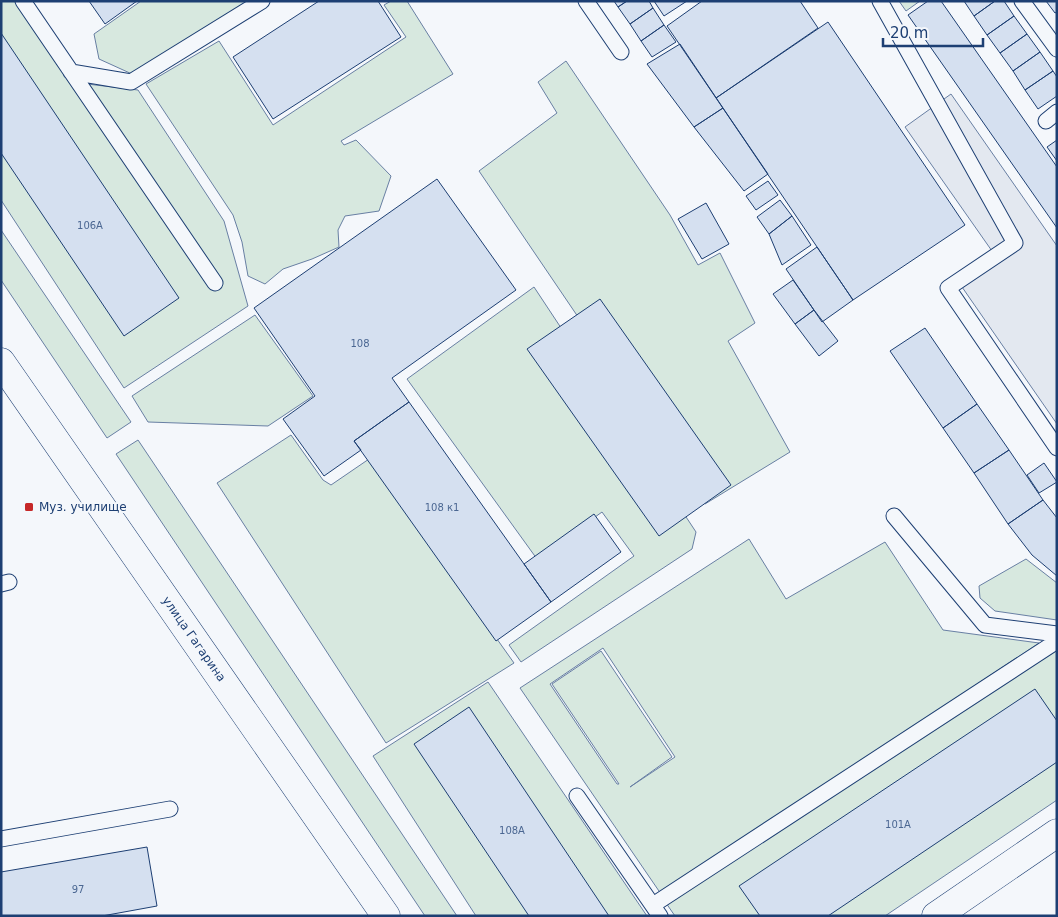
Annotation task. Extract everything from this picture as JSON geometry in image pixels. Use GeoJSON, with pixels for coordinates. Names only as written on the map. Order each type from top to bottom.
{"type":"FeatureCollection","features":[{"type":"Feature","properties":{"kind":"main road","name":"улица Гагарина"},"geometry":{"type":"LineString","coordinates":[[1,362],[386,916]]}},
{"type":"Feature","properties":{"kind":"main road"},"geometry":{"type":"LineString","coordinates":[[936,916],[1057,833]]}},
{"type":"Feature","properties":{"kind":"lane"},"geometry":{"type":"LineString","coordinates":[[23,1],[215,283]]}},
{"type":"Feature","properties":{"kind":"lane"},"geometry":{"type":"LineString","coordinates":[[71,72],[131,82],[262,1]]}},
{"type":"Feature","properties":{"kind":"lane"},"geometry":{"type":"LineString","coordinates":[[586,1],[621,52]]}},
{"type":"Feature","properties":{"kind":"lane"},"geometry":{"type":"LineString","coordinates":[[880,1],[1015,243],[948,288],[1057,448]]}},
{"type":"Feature","properties":{"kind":"lane"},"geometry":{"type":"LineString","coordinates":[[1022,1],[1057,49]]}},
{"type":"Feature","properties":{"kind":"lane"},"geometry":{"type":"LineString","coordinates":[[894,516],[985,625],[1057,634]]}},
{"type":"Feature","properties":{"kind":"lane"},"geometry":{"type":"LineString","coordinates":[[577,796],[657,910],[1057,642]]}},
{"type":"Feature","properties":{"kind":"lane"},"geometry":{"type":"LineString","coordinates":[[1,839],[170,809]]}},
{"type":"Feature","properties":{"kind":"shaded area"},"geometry":{"type":"Polygon","coordinates":[[[1,1],[15,1],[70,82],[138,90],[224,221],[248,306],[124,388],[1,200],[1,1]]]}},
{"type":"Feature","properties":{"kind":"shaded area"},"geometry":{"type":"Polygon","coordinates":[[[141,1],[249,1],[132,74],[99,59],[94,34],[141,1]]]}},
{"type":"Feature","properties":{"kind":"shaded area"},"geometry":{"type":"Polygon","coordinates":[[[391,1],[407,1],[453,74],[341,141],[344,145],[356,140],[391,176],[379,211],[345,216],[338,230],[339,247],[283,269],[265,284],[248,276],[242,242],[233,215],[146,84],[219,41],[273,125],[406,37],[384,5],[391,1]]]}},
{"type":"Feature","properties":{"kind":"shaded area"},"geometry":{"type":"Polygon","coordinates":[[[899,1],[920,1],[906,11],[899,1]]]}},
{"type":"Feature","properties":{"kind":"shaded area"},"geometry":{"type":"Polygon","coordinates":[[[566,61],[670,215],[698,265],[720,253],[755,323],[728,341],[790,452],[705,504],[479,171],[557,113],[538,82],[566,61]]]}},
{"type":"Feature","properties":{"kind":"shaded area"},"geometry":{"type":"Polygon","coordinates":[[[951,94],[1057,246],[1057,424],[962,287],[999,261],[905,127],[951,94]]]}},
{"type":"Feature","properties":{"kind":"shaded area"},"geometry":{"type":"Polygon","coordinates":[[[1,230],[131,422],[107,438],[1,280],[1,230]]]}},
{"type":"Feature","properties":{"kind":"shaded area"},"geometry":{"type":"Polygon","coordinates":[[[534,287],[696,532],[692,549],[521,662],[509,645],[634,556],[602,512],[537,559],[407,379],[534,287]]]}},
{"type":"Feature","properties":{"kind":"shaded area"},"geometry":{"type":"Polygon","coordinates":[[[255,315],[313,396],[268,426],[148,422],[132,396],[255,315]]]}},
{"type":"Feature","properties":{"kind":"shaded area"},"geometry":{"type":"Polygon","coordinates":[[[291,435],[323,480],[331,485],[369,459],[514,663],[386,743],[217,483],[291,435]]]}},
{"type":"Feature","properties":{"kind":"shaded area"},"geometry":{"type":"Polygon","coordinates":[[[138,440],[457,916],[425,916],[116,454],[138,440]]]}},
{"type":"Feature","properties":{"kind":"shaded area"},"geometry":{"type":"Polygon","coordinates":[[[749,539],[786,599],[885,542],[943,630],[1039,643],[661,894],[520,688],[749,539]],[[603,648],[550,684],[617,784],[619,784],[552,684],[601,651],[672,757],[630,787],[675,757],[603,648]]]}},
{"type":"Feature","properties":{"kind":"shaded area"},"geometry":{"type":"Polygon","coordinates":[[[1026,559],[1057,583],[1057,620],[995,611],[980,598],[979,586],[1026,559]]]}},
{"type":"Feature","properties":{"kind":"shaded area"},"geometry":{"type":"Polygon","coordinates":[[[1057,650],[1057,800],[885,916],[675,916],[666,903],[1057,650]]]}},
{"type":"Feature","properties":{"kind":"shaded area"},"geometry":{"type":"Polygon","coordinates":[[[488,682],[647,916],[476,916],[373,756],[488,682]]]}},
{"type":"Feature","properties":{"kind":"building"},"geometry":{"type":"Polygon","coordinates":[[[89,1],[137,1],[105,24],[89,1]]]}},
{"type":"Feature","properties":{"kind":"building"},"geometry":{"type":"Polygon","coordinates":[[[319,1],[378,1],[401,37],[273,119],[233,57],[319,1]]]}},
{"type":"Feature","properties":{"kind":"building"},"geometry":{"type":"Polygon","coordinates":[[[614,1],[627,1],[618,7],[614,1]]]}},
{"type":"Feature","properties":{"kind":"building"},"geometry":{"type":"Polygon","coordinates":[[[627,1],[649,1],[653,8],[630,24],[618,7],[627,1]]]}},
{"type":"Feature","properties":{"kind":"building"},"geometry":{"type":"Polygon","coordinates":[[[654,1],[687,1],[664,16],[654,1]]]}},
{"type":"Feature","properties":{"kind":"building"},"geometry":{"type":"Polygon","coordinates":[[[702,1],[800,1],[818,28],[716,98],[667,26],[702,1]]]}},
{"type":"Feature","properties":{"kind":"building"},"geometry":{"type":"Polygon","coordinates":[[[928,1],[941,1],[1057,167],[1057,228],[908,15],[928,1]]]}},
{"type":"Feature","properties":{"kind":"building"},"geometry":{"type":"Polygon","coordinates":[[[964,1],[995,1],[974,16],[964,1]]]}},
{"type":"Feature","properties":{"kind":"building"},"geometry":{"type":"Polygon","coordinates":[[[995,1],[1004,1],[1014,16],[987,35],[974,16],[995,1]]]}},
{"type":"Feature","properties":{"kind":"building"},"geometry":{"type":"Polygon","coordinates":[[[1046,1],[1057,1],[1057,12],[1055,13],[1046,1]]]}},
{"type":"Feature","properties":{"kind":"building"},"geometry":{"type":"Polygon","coordinates":[[[653,8],[664,25],[641,41],[630,24],[653,8]]]}},
{"type":"Feature","properties":{"kind":"building"},"geometry":{"type":"Polygon","coordinates":[[[1014,16],[1027,34],[1000,53],[987,35],[1014,16]]]}},
{"type":"Feature","properties":{"kind":"building"},"geometry":{"type":"Polygon","coordinates":[[[828,22],[965,225],[853,300],[716,98],[828,22]]]}},
{"type":"Feature","properties":{"kind":"building"},"geometry":{"type":"Polygon","coordinates":[[[664,25],[676,42],[652,57],[641,41],[664,25]]]}},
{"type":"Feature","properties":{"kind":"building"},"geometry":{"type":"Polygon","coordinates":[[[1,33],[179,298],[124,336],[1,153],[1,33]]]}},
{"type":"Feature","properties":{"kind":"building"},"geometry":{"type":"Polygon","coordinates":[[[1027,34],[1040,52],[1013,71],[1000,53],[1027,34]]]}},
{"type":"Feature","properties":{"kind":"building"},"geometry":{"type":"Polygon","coordinates":[[[680,44],[723,108],[694,127],[647,64],[680,44]]]}},
{"type":"Feature","properties":{"kind":"building"},"geometry":{"type":"Polygon","coordinates":[[[1040,52],[1053,71],[1025,90],[1013,71],[1040,52]]]}},
{"type":"Feature","properties":{"kind":"building"},"geometry":{"type":"Polygon","coordinates":[[[1053,71],[1057,77],[1057,96],[1038,109],[1025,90],[1053,71]]]}},
{"type":"Feature","properties":{"kind":"building"},"geometry":{"type":"Polygon","coordinates":[[[723,108],[768,174],[744,191],[694,127],[723,108]]]}},
{"type":"Feature","properties":{"kind":"building"},"geometry":{"type":"Polygon","coordinates":[[[1057,140],[1057,161],[1047,147],[1057,140]]]}},
{"type":"Feature","properties":{"kind":"building"},"geometry":{"type":"Polygon","coordinates":[[[437,179],[516,290],[392,378],[409,402],[354,441],[361,450],[324,476],[283,419],[315,396],[254,308],[437,179]]]}},
{"type":"Feature","properties":{"kind":"building"},"geometry":{"type":"Polygon","coordinates":[[[768,181],[778,195],[756,210],[746,196],[768,181]]]}},
{"type":"Feature","properties":{"kind":"building"},"geometry":{"type":"Polygon","coordinates":[[[780,200],[792,216],[769,234],[757,217],[780,200]]]}},
{"type":"Feature","properties":{"kind":"building"},"geometry":{"type":"Polygon","coordinates":[[[706,203],[729,244],[702,259],[678,219],[706,203]]]}},
{"type":"Feature","properties":{"kind":"building"},"geometry":{"type":"Polygon","coordinates":[[[792,216],[811,245],[782,265],[769,234],[792,216]]]}},
{"type":"Feature","properties":{"kind":"building"},"geometry":{"type":"Polygon","coordinates":[[[817,247],[853,300],[822,322],[786,269],[817,247]]]}},
{"type":"Feature","properties":{"kind":"building"},"geometry":{"type":"Polygon","coordinates":[[[793,280],[814,310],[795,324],[773,294],[793,280]]]}},
{"type":"Feature","properties":{"kind":"building"},"geometry":{"type":"Polygon","coordinates":[[[600,299],[731,485],[659,536],[527,349],[600,299]]]}},
{"type":"Feature","properties":{"kind":"building"},"geometry":{"type":"Polygon","coordinates":[[[814,310],[838,341],[819,356],[795,324],[814,310]]]}},
{"type":"Feature","properties":{"kind":"building"},"geometry":{"type":"Polygon","coordinates":[[[925,328],[977,404],[943,428],[890,351],[925,328]]]}},
{"type":"Feature","properties":{"kind":"building"},"geometry":{"type":"Polygon","coordinates":[[[409,402],[551,602],[496,641],[354,441],[409,402]]]}},
{"type":"Feature","properties":{"kind":"building"},"geometry":{"type":"Polygon","coordinates":[[[977,404],[1009,450],[974,473],[943,428],[977,404]]]}},
{"type":"Feature","properties":{"kind":"building"},"geometry":{"type":"Polygon","coordinates":[[[1009,450],[1043,500],[1008,524],[974,473],[1009,450]]]}},
{"type":"Feature","properties":{"kind":"building"},"geometry":{"type":"Polygon","coordinates":[[[1044,463],[1057,482],[1039,493],[1027,475],[1044,463]]]}},
{"type":"Feature","properties":{"kind":"building"},"geometry":{"type":"Polygon","coordinates":[[[1043,500],[1057,518],[1057,576],[1032,555],[1008,524],[1043,500]]]}},
{"type":"Feature","properties":{"kind":"building"},"geometry":{"type":"Polygon","coordinates":[[[594,514],[621,552],[551,602],[524,564],[594,514]]]}},
{"type":"Feature","properties":{"kind":"building"},"geometry":{"type":"Polygon","coordinates":[[[1035,689],[1057,721],[1057,762],[828,916],[760,916],[739,886],[1035,689]]]}},
{"type":"Feature","properties":{"kind":"building"},"geometry":{"type":"Polygon","coordinates":[[[469,707],[609,916],[529,916],[414,744],[469,707]]]}},
{"type":"Feature","properties":{"kind":"building"},"geometry":{"type":"Polygon","coordinates":[[[147,847],[157,906],[102,916],[1,916],[1,872],[147,847]]]}},
{"type":"Feature","properties":{"kind":"place","name":"Муз. училище"},"geometry":{"type":"Point","coordinates":[29,507]}}]}
